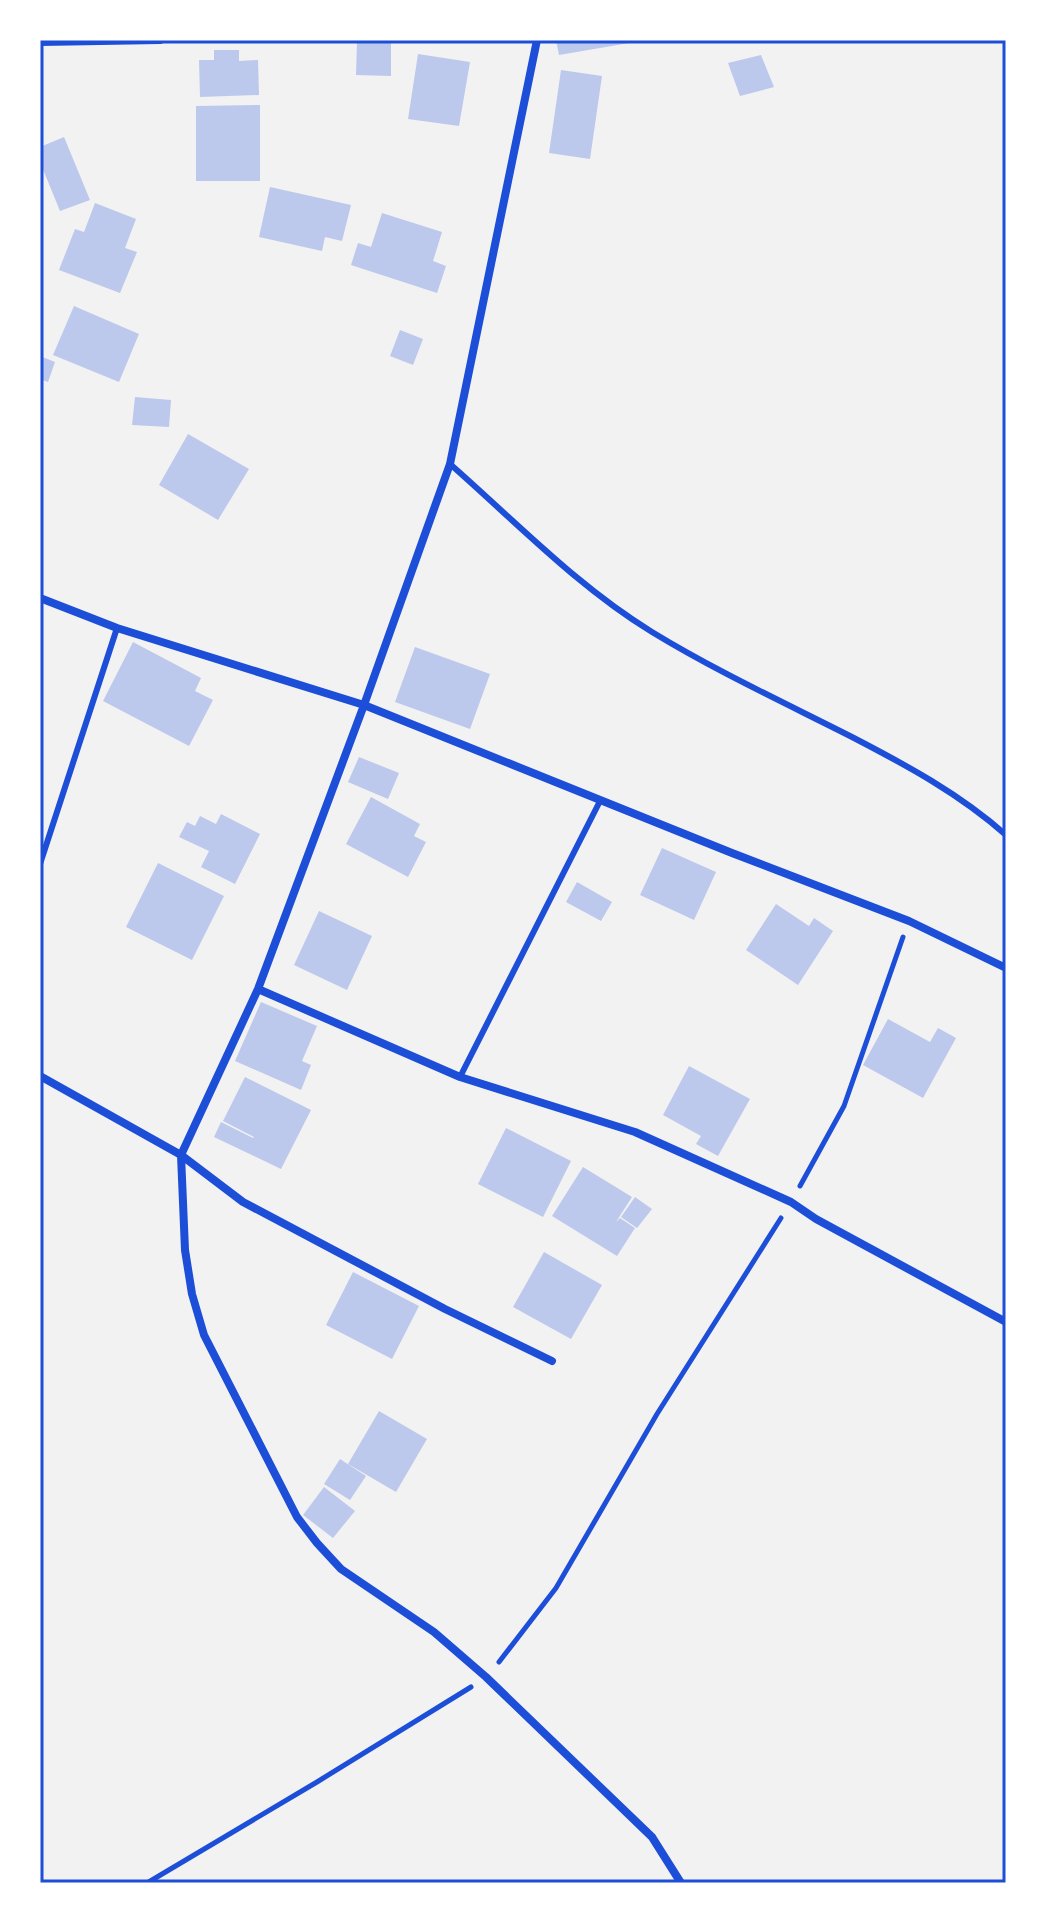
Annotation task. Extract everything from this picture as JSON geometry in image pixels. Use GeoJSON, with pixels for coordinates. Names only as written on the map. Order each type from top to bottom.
{"type":"FeatureCollection","features":[{"type":"Feature","properties":{"kind":"street"},"geometry":{"type":"LineString","coordinates":[[40,42],[160,40]]}},
{"type":"Feature","properties":{"kind":"street"},"geometry":{"type":"LineString","coordinates":[[537,40],[450,464],[258,989],[181,1155],[185,1250],[192,1294],[204,1335],[297,1517],[317,1543],[341,1569],[434,1632],[486,1677],[652,1837],[681,1883]]}},
{"type":"Feature","properties":{"kind":"street"},"geometry":{"type":"LineString","coordinates":[[40,598],[117,628],[364,705],[909,921],[1006,968]]}},
{"type":"Feature","properties":{"kind":"street"},"geometry":{"type":"LineString","coordinates":[[258,989],[460,1077],[635,1132],[791,1202],[816,1219],[1006,1322]]}},
{"type":"Feature","properties":{"kind":"street"},"geometry":{"type":"LineString","coordinates":[[40,1076],[181,1155],[243,1202],[445,1309],[552,1361]]}},
{"type":"Feature","properties":{"kind":"lane"},"geometry":{"type":"LineString","coordinates":[[450,464],[608,602],[693,655],[918,773],[968,805],[1006,835]]}},
{"type":"Feature","properties":{"kind":"lane"},"geometry":{"type":"LineString","coordinates":[[40,864],[117,628]]}},
{"type":"Feature","properties":{"kind":"lane"},"geometry":{"type":"LineString","coordinates":[[460,1077],[600,801]]}},
{"type":"Feature","properties":{"kind":"path"},"geometry":{"type":"LineString","coordinates":[[147,1883],[486,1677],[556,1588],[657,1414],[791,1202],[844,1106],[909,921]]}},
{"type":"Feature","properties":{"kind":"building"},"geometry":{"type":"Polygon","coordinates":[[[556,40],[634,40],[635,42],[559,55],[556,40]]]}},
{"type":"Feature","properties":{"kind":"building"},"geometry":{"type":"Polygon","coordinates":[[[357,41],[391,41],[391,76],[356,75],[357,41]]]}},
{"type":"Feature","properties":{"kind":"building"},"geometry":{"type":"Polygon","coordinates":[[[214,50],[239,50],[239,61],[258,60],[259,95],[200,97],[199,60],[214,60],[214,50]]]}},
{"type":"Feature","properties":{"kind":"building"},"geometry":{"type":"Polygon","coordinates":[[[418,54],[470,62],[459,126],[408,119],[418,54]]]}},
{"type":"Feature","properties":{"kind":"building"},"geometry":{"type":"Polygon","coordinates":[[[761,55],[774,87],[740,96],[728,63],[761,55]]]}},
{"type":"Feature","properties":{"kind":"building"},"geometry":{"type":"Polygon","coordinates":[[[561,70],[602,76],[590,159],[549,153],[561,70]]]}},
{"type":"Feature","properties":{"kind":"building"},"geometry":{"type":"Polygon","coordinates":[[[260,105],[260,181],[196,181],[196,106],[260,105]]]}},
{"type":"Feature","properties":{"kind":"building"},"geometry":{"type":"Polygon","coordinates":[[[64,137],[90,200],[60,211],[40,162],[40,147],[64,137]]]}},
{"type":"Feature","properties":{"kind":"building"},"geometry":{"type":"Polygon","coordinates":[[[270,187],[351,205],[342,241],[325,237],[322,251],[259,237],[270,187]]]}},
{"type":"Feature","properties":{"kind":"building"},"geometry":{"type":"Polygon","coordinates":[[[95,203],[136,219],[125,248],[137,252],[120,293],[59,270],[75,229],[84,232],[95,203]]]}},
{"type":"Feature","properties":{"kind":"building"},"geometry":{"type":"Polygon","coordinates":[[[382,213],[442,232],[433,261],[446,266],[437,293],[351,265],[358,243],[371,247],[382,213]]]}},
{"type":"Feature","properties":{"kind":"building"},"geometry":{"type":"Polygon","coordinates":[[[74,306],[139,334],[119,382],[53,355],[74,306]]]}},
{"type":"Feature","properties":{"kind":"building"},"geometry":{"type":"Polygon","coordinates":[[[400,330],[423,339],[413,365],[390,356],[400,330]]]}},
{"type":"Feature","properties":{"kind":"building"},"geometry":{"type":"Polygon","coordinates":[[[40,356],[55,362],[48,382],[40,379],[40,356]]]}},
{"type":"Feature","properties":{"kind":"building"},"geometry":{"type":"Polygon","coordinates":[[[135,397],[171,400],[169,427],[132,425],[135,397]]]}},
{"type":"Feature","properties":{"kind":"building"},"geometry":{"type":"Polygon","coordinates":[[[188,434],[249,469],[218,520],[159,485],[188,434]]]}},
{"type":"Feature","properties":{"kind":"building"},"geometry":{"type":"Polygon","coordinates":[[[133,642],[201,678],[195,691],[213,700],[189,746],[103,701],[133,642]]]}},
{"type":"Feature","properties":{"kind":"building"},"geometry":{"type":"Polygon","coordinates":[[[415,647],[490,674],[470,729],[395,702],[415,647]]]}},
{"type":"Feature","properties":{"kind":"building"},"geometry":{"type":"Polygon","coordinates":[[[359,757],[399,773],[388,799],[348,782],[359,757]]]}},
{"type":"Feature","properties":{"kind":"building"},"geometry":{"type":"Polygon","coordinates":[[[371,797],[420,824],[414,836],[426,842],[408,877],[346,844],[371,797]]]}},
{"type":"Feature","properties":{"kind":"building"},"geometry":{"type":"Polygon","coordinates":[[[221,814],[260,834],[235,884],[201,867],[209,851],[179,837],[187,822],[195,826],[200,816],[216,824],[221,814]]]}},
{"type":"Feature","properties":{"kind":"building"},"geometry":{"type":"Polygon","coordinates":[[[662,848],[716,872],[694,920],[640,895],[662,848]]]}},
{"type":"Feature","properties":{"kind":"building"},"geometry":{"type":"Polygon","coordinates":[[[158,863],[224,896],[192,960],[126,927],[158,863]]]}},
{"type":"Feature","properties":{"kind":"building"},"geometry":{"type":"Polygon","coordinates":[[[577,882],[612,902],[601,921],[566,902],[577,882]]]}},
{"type":"Feature","properties":{"kind":"building"},"geometry":{"type":"Polygon","coordinates":[[[776,904],[809,926],[814,918],[833,931],[798,985],[746,950],[776,904]]]}},
{"type":"Feature","properties":{"kind":"building"},"geometry":{"type":"Polygon","coordinates":[[[319,911],[372,936],[347,990],[294,965],[319,911]]]}},
{"type":"Feature","properties":{"kind":"building"},"geometry":{"type":"Polygon","coordinates":[[[261,1002],[317,1026],[302,1061],[311,1065],[301,1090],[235,1061],[261,1002]]]}},
{"type":"Feature","properties":{"kind":"building"},"geometry":{"type":"Polygon","coordinates":[[[888,1019],[930,1042],[938,1028],[956,1038],[923,1098],[863,1065],[888,1019]]]}},
{"type":"Feature","properties":{"kind":"building"},"geometry":{"type":"Polygon","coordinates":[[[689,1066],[750,1099],[718,1156],[696,1144],[701,1136],[663,1115],[689,1066]]]}},
{"type":"Feature","properties":{"kind":"building"},"geometry":{"type":"Polygon","coordinates":[[[245,1077],[311,1110],[281,1169],[214,1137],[221,1122],[254,1137],[223,1121],[245,1077]]]}},
{"type":"Feature","properties":{"kind":"building"},"geometry":{"type":"Polygon","coordinates":[[[506,1128],[571,1161],[543,1217],[478,1184],[506,1128]]]}},
{"type":"Feature","properties":{"kind":"building"},"geometry":{"type":"Polygon","coordinates":[[[583,1167],[632,1197],[616,1222],[620,1218],[635,1228],[617,1256],[552,1216],[583,1167]]]}},
{"type":"Feature","properties":{"kind":"building"},"geometry":{"type":"Polygon","coordinates":[[[635,1197],[652,1209],[637,1228],[621,1217],[635,1197]]]}},
{"type":"Feature","properties":{"kind":"building"},"geometry":{"type":"Polygon","coordinates":[[[544,1252],[602,1285],[571,1339],[513,1307],[544,1252]]]}},
{"type":"Feature","properties":{"kind":"building"},"geometry":{"type":"Polygon","coordinates":[[[353,1272],[419,1306],[392,1359],[326,1325],[353,1272]]]}},
{"type":"Feature","properties":{"kind":"building"},"geometry":{"type":"Polygon","coordinates":[[[379,1411],[427,1439],[396,1492],[348,1464],[379,1411]]]}},
{"type":"Feature","properties":{"kind":"building"},"geometry":{"type":"Polygon","coordinates":[[[340,1459],[366,1476],[350,1500],[324,1484],[340,1459]]]}},
{"type":"Feature","properties":{"kind":"building"},"geometry":{"type":"Polygon","coordinates":[[[324,1487],[355,1511],[333,1538],[303,1515],[324,1487]]]}}]}
